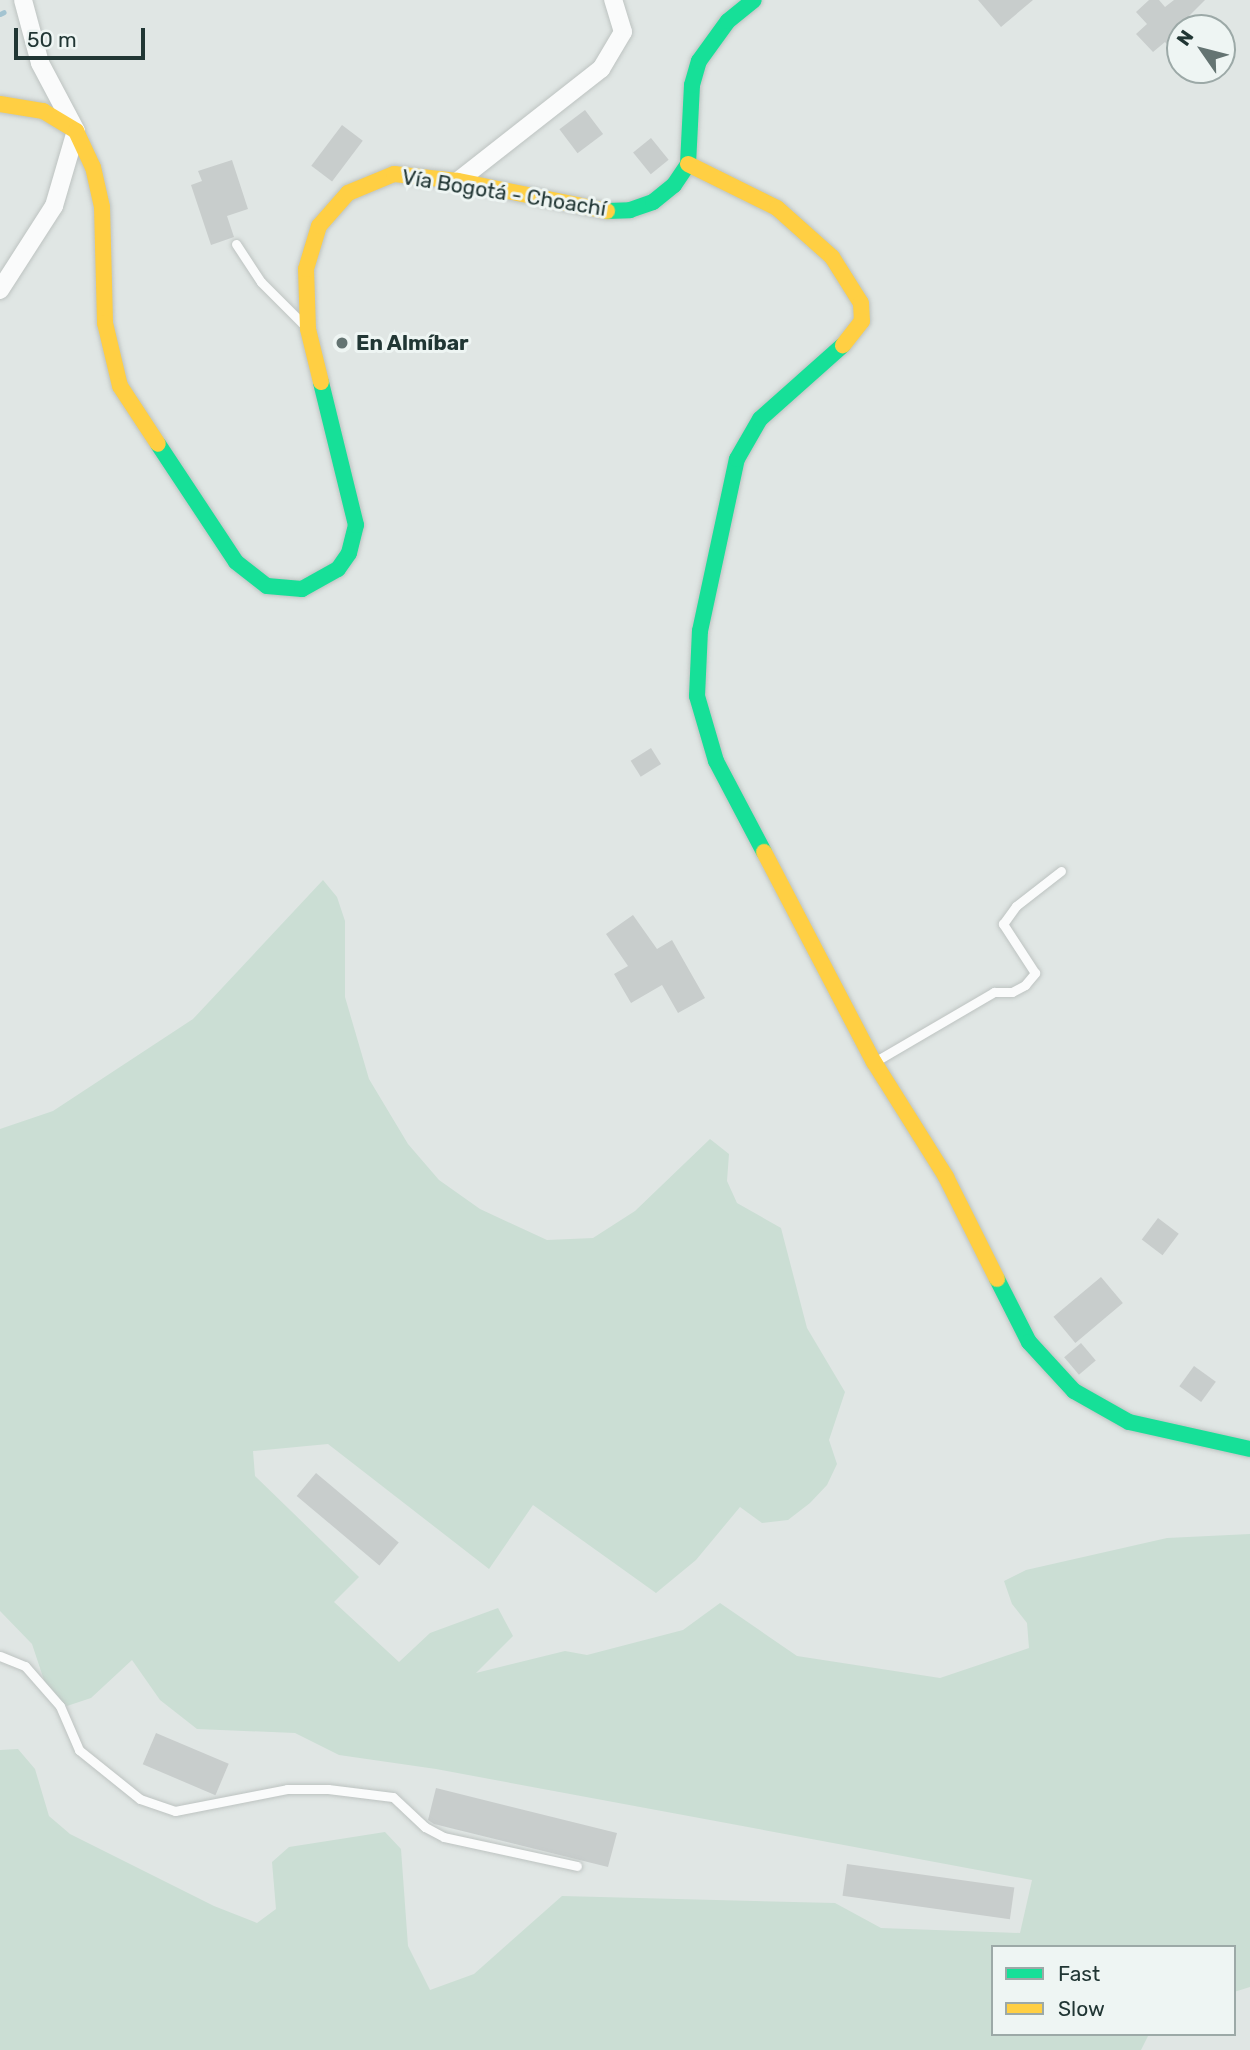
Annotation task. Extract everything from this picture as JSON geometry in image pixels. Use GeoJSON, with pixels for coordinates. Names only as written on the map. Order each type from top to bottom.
{"type":"FeatureCollection","features":[{"type":"Feature","properties":{"kind":"street"},"geometry":{"type":"LineString","coordinates":[[0,290],[54,206],[76,131],[40,63],[23,0]]}},
{"type":"Feature","properties":{"kind":"street"},"geometry":{"type":"LineString","coordinates":[[458,181],[601,69],[623,32],[613,0]]}},
{"type":"Feature","properties":{"kind":"street"},"geometry":{"type":"LineString","coordinates":[[754,0],[728,20],[699,61],[692,85],[688,164],[777,208],[808,233],[832,257],[861,303],[862,321],[851,338],[760,419],[737,459],[700,631],[696,696],[716,761],[874,1062],[946,1177],[1029,1342],[1074,1391],[1129,1422],[1210,1437],[1250,1449]]}},
{"type":"Feature","properties":{"kind":"street"},"geometry":{"type":"LineString","coordinates":[[0,104],[43,111],[76,131]]}},
{"type":"Feature","properties":{"kind":"street","name":"Vía Bogotá - Choachí"},"geometry":{"type":"LineString","coordinates":[[76,131],[93,167],[102,207],[105,323],[120,386],[236,562],[249,576],[285,590],[311,587],[333,574],[349,553],[356,525],[308,329],[306,269],[319,226],[348,193],[394,174],[458,181],[603,211],[630,210],[653,202],[674,185],[688,164]]}},
{"type":"Feature","properties":{"kind":"lane"},"geometry":{"type":"LineString","coordinates":[[236,244],[271,295],[308,329]]}},
{"type":"Feature","properties":{"kind":"lane"},"geometry":{"type":"LineString","coordinates":[[874,1062],[994,992],[1012,992],[1026,985],[1035,973],[1003,924],[1016,906],[1061,871]]}},
{"type":"Feature","properties":{"kind":"lane"},"geometry":{"type":"LineString","coordinates":[[0,1656],[25,1666],[60,1706],[79,1750],[140,1799],[175,1811],[287,1790],[328,1789],[393,1797],[425,1827],[444,1837],[577,1866]]}},
{"type":"Feature","properties":{"kind":"green space"},"geometry":{"type":"Polygon","coordinates":[[[323,880],[337,897],[345,921],[345,997],[369,1079],[408,1144],[439,1180],[480,1209],[547,1240],[593,1238],[635,1211],[710,1139],[729,1154],[727,1181],[737,1203],[781,1228],[807,1328],[845,1392],[829,1440],[837,1464],[827,1485],[788,1520],[762,1523],[740,1507],[696,1560],[656,1593],[533,1505],[489,1569],[328,1444],[253,1451],[255,1476],[359,1577],[334,1602],[399,1662],[430,1633],[498,1608],[513,1636],[476,1673],[565,1651],[587,1655],[683,1630],[720,1603],[797,1656],[940,1678],[1029,1648],[1027,1623],[1012,1604],[1004,1581],[1026,1570],[1167,1538],[1250,1534],[1250,1987],[1236,1991],[1236,1945],[991,1945],[991,2036],[1148,2036],[1141,2050],[0,2050],[0,1750],[18,1749],[35,1769],[49,1816],[70,1834],[214,1906],[257,1923],[276,1909],[272,1862],[289,1847],[385,1832],[401,1849],[408,1946],[430,1990],[474,1974],[562,1896],[835,1903],[881,1928],[1020,1933],[1032,1880],[436,1769],[339,1755],[295,1733],[197,1729],[160,1700],[132,1660],[91,1698],[67,1706],[47,1689],[32,1644],[0,1611],[0,1129],[53,1111],[193,1019],[323,880]]]}},
{"type":"Feature","properties":{"kind":"building"},"geometry":{"type":"Polygon","coordinates":[[[978,0],[1033,0],[1001,27],[978,0]]]}},
{"type":"Feature","properties":{"kind":"building"},"geometry":{"type":"Polygon","coordinates":[[[1149,0],[1159,0],[1165,7],[1174,0],[1205,0],[1191,14],[1166,14],[1166,43],[1153,52],[1136,34],[1147,24],[1136,12],[1149,0]]]}},
{"type":"Feature","properties":{"kind":"building"},"geometry":{"type":"Polygon","coordinates":[[[585,110],[603,134],[577,153],[559,129],[585,110]]]}},
{"type":"Feature","properties":{"kind":"building"},"geometry":{"type":"Polygon","coordinates":[[[342,125],[363,141],[332,181],[311,166],[342,125]]]}},
{"type":"Feature","properties":{"kind":"building"},"geometry":{"type":"Polygon","coordinates":[[[651,138],[669,160],[651,174],[633,152],[651,138]]]}},
{"type":"Feature","properties":{"kind":"building"},"geometry":{"type":"Polygon","coordinates":[[[232,160],[248,209],[227,216],[234,237],[211,245],[191,185],[202,181],[198,171],[232,160]]]}},
{"type":"Feature","properties":{"kind":"building"},"geometry":{"type":"Polygon","coordinates":[[[651,748],[661,764],[641,777],[631,761],[651,748]]]}},
{"type":"Feature","properties":{"kind":"building"},"geometry":{"type":"Polygon","coordinates":[[[633,915],[657,949],[672,940],[705,998],[678,1013],[662,985],[631,1003],[614,974],[628,966],[606,934],[633,915]]]}},
{"type":"Feature","properties":{"kind":"building"},"geometry":{"type":"Polygon","coordinates":[[[1158,1218],[1179,1234],[1163,1255],[1142,1240],[1158,1218]]]}},
{"type":"Feature","properties":{"kind":"building"},"geometry":{"type":"Polygon","coordinates":[[[1101,1277],[1123,1303],[1075,1343],[1054,1317],[1101,1277]]]}},
{"type":"Feature","properties":{"kind":"building"},"geometry":{"type":"Polygon","coordinates":[[[1081,1343],[1096,1361],[1079,1375],[1064,1357],[1081,1343]]]}},
{"type":"Feature","properties":{"kind":"building"},"geometry":{"type":"Polygon","coordinates":[[[1194,1366],[1216,1382],[1201,1402],[1179,1386],[1194,1366]]]}},
{"type":"Feature","properties":{"kind":"building"},"geometry":{"type":"Polygon","coordinates":[[[316,1473],[399,1542],[379,1565],[297,1496],[316,1473]]]}},
{"type":"Feature","properties":{"kind":"building"},"geometry":{"type":"Polygon","coordinates":[[[156,1733],[229,1764],[215,1795],[143,1764],[156,1733]]]}},
{"type":"Feature","properties":{"kind":"building"},"geometry":{"type":"Polygon","coordinates":[[[436,1788],[617,1833],[608,1867],[434,1824],[428,1820],[436,1788]]]}},
{"type":"Feature","properties":{"kind":"building"},"geometry":{"type":"Polygon","coordinates":[[[847,1864],[1014,1888],[1010,1919],[843,1896],[847,1864]]]}},
{"type":"Feature","properties":{"kind":"waterway"},"geometry":{"type":"LineString","coordinates":[[0,14],[4,12]]}},
{"type":"Feature","properties":{"kind":"traffic: fast"},"geometry":{"type":"LineString","coordinates":[[607,211],[630,210],[653,202],[674,185],[688,164],[692,85],[699,61],[728,21],[754,0]]}},
{"type":"Feature","properties":{"kind":"traffic: fast"},"geometry":{"type":"LineString","coordinates":[[764,852],[716,761],[697,696],[700,631],[737,459],[760,419],[843,345]]}},
{"type":"Feature","properties":{"kind":"traffic: fast"},"geometry":{"type":"LineString","coordinates":[[158,444],[236,562],[267,586],[302,589],[338,569],[349,553],[356,525],[321,382]]}},
{"type":"Feature","properties":{"kind":"traffic: fast"},"geometry":{"type":"LineString","coordinates":[[997,1279],[1029,1342],[1074,1391],[1129,1422],[1250,1449]]}},
{"type":"Feature","properties":{"kind":"traffic: slow"},"geometry":{"type":"LineString","coordinates":[[0,104],[43,111],[76,131],[93,167],[102,207],[105,323],[120,386],[158,444]]}},
{"type":"Feature","properties":{"kind":"traffic: slow"},"geometry":{"type":"LineString","coordinates":[[688,164],[777,208],[832,257],[861,303],[862,321],[843,345]]}},
{"type":"Feature","properties":{"kind":"traffic: slow"},"geometry":{"type":"LineString","coordinates":[[321,382],[308,329],[306,269],[319,226],[348,193],[394,174],[458,181],[607,211]]}},
{"type":"Feature","properties":{"kind":"traffic: slow"},"geometry":{"type":"LineString","coordinates":[[764,852],[874,1062],[946,1177],[997,1279]]}},
{"type":"Feature","properties":{"kind":"place","name":"En Almíbar"},"geometry":{"type":"Point","coordinates":[342,343]}}]}
